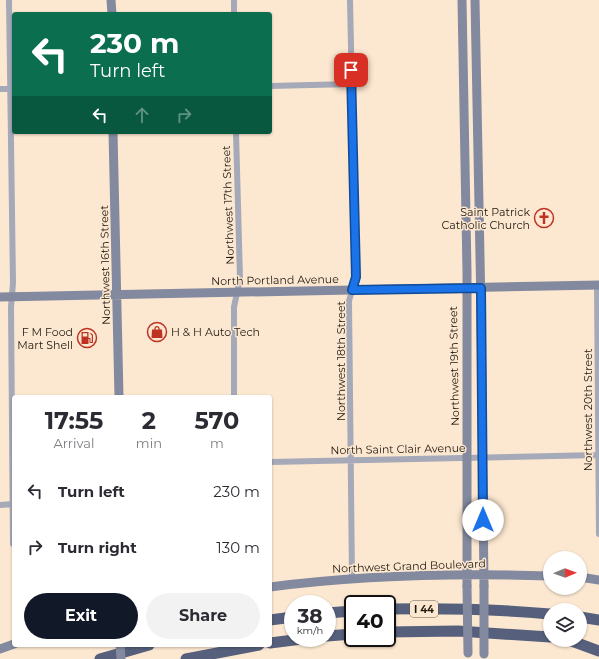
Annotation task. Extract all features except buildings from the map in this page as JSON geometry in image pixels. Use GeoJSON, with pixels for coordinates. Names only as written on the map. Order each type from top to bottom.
{"type":"FeatureCollection","features":[{"type":"Feature","properties":{"kind":"highway","name":"I 44"},"geometry":{"type":"LineString","coordinates":[[396,609],[476,609],[543,614]]}},
{"type":"Feature","properties":{"kind":"highway"},"geometry":{"type":"LineString","coordinates":[[272,620],[284,618]]}},
{"type":"Feature","properties":{"kind":"highway"},"geometry":{"type":"LineString","coordinates":[[587,618],[597,619]]}},
{"type":"Feature","properties":{"kind":"highway","name":"I 44"},"geometry":{"type":"LineString","coordinates":[[396,632],[458,631],[543,637]]}},
{"type":"Feature","properties":{"kind":"highway"},"geometry":{"type":"LineString","coordinates":[[272,643],[284,641]]}},
{"type":"Feature","properties":{"kind":"highway"},"geometry":{"type":"LineString","coordinates":[[587,641],[599,643]]}},
{"type":"Feature","properties":{"kind":"highway"},"geometry":{"type":"LineString","coordinates":[[100,659],[143,647]]}},
{"type":"Feature","properties":{"kind":"highway"},"geometry":{"type":"LineString","coordinates":[[186,659],[249,647]]}},
{"type":"Feature","properties":{"kind":"highway"},"geometry":{"type":"LineString","coordinates":[[587,647],[599,651]]}},
{"type":"Feature","properties":{"kind":"street"},"geometry":{"type":"LineString","coordinates":[[0,89],[12,89],[9,0]]}},
{"type":"Feature","properties":{"kind":"street"},"geometry":{"type":"LineString","coordinates":[[111,0],[112,12]]}},
{"type":"Feature","properties":{"kind":"street"},"geometry":{"type":"LineString","coordinates":[[234,0],[234,12]]}},
{"type":"Feature","properties":{"kind":"street","name":"Northwest 18th Street"},"geometry":{"type":"LineString","coordinates":[[350,0],[356,277],[350,301],[352,579]]}},
{"type":"Feature","properties":{"kind":"street","name":"Northwest 19th Street"},"geometry":{"type":"LineString","coordinates":[[462,0],[466,288],[468,656]]}},
{"type":"Feature","properties":{"kind":"street"},"geometry":{"type":"LineString","coordinates":[[475,0],[481,288],[484,656]]}},
{"type":"Feature","properties":{"kind":"street"},"geometry":{"type":"LineString","coordinates":[[272,86],[352,84]]}},
{"type":"Feature","properties":{"kind":"street"},"geometry":{"type":"LineString","coordinates":[[0,505],[12,504],[12,134]]}},
{"type":"Feature","properties":{"kind":"street","name":"Northwest 16th Street"},"geometry":{"type":"LineString","coordinates":[[113,134],[118,295],[119,395]]}},
{"type":"Feature","properties":{"kind":"street","name":"Northwest 17th Street"},"geometry":{"type":"LineString","coordinates":[[234,395],[234,307],[240,279],[236,134]]}},
{"type":"Feature","properties":{"kind":"street","name":"North Portland Avenue"},"geometry":{"type":"LineString","coordinates":[[0,297],[598,285]]}},
{"type":"Feature","properties":{"kind":"street","name":"Northwest 20th Street"},"geometry":{"type":"LineString","coordinates":[[598,285],[599,534]]}},
{"type":"Feature","properties":{"kind":"street","name":"North Saint Clair Avenue"},"geometry":{"type":"LineString","coordinates":[[272,462],[599,455]]}},
{"type":"Feature","properties":{"kind":"street","name":"Northwest Grand Boulevard"},"geometry":{"type":"LineString","coordinates":[[272,587],[384,577],[467,575],[543,576]]}},
{"type":"Feature","properties":{"kind":"street"},"geometry":{"type":"LineString","coordinates":[[587,578],[599,580]]}},
{"type":"Feature","properties":{"kind":"street"},"geometry":{"type":"LineString","coordinates":[[0,649],[12,645]]}},
{"type":"Feature","properties":{"kind":"street"},"geometry":{"type":"LineString","coordinates":[[120,647],[120,659]]}},
{"type":"Feature","properties":{"kind":"place","name":"Saint Patrick Catholic Church"},"geometry":{"type":"Point","coordinates":[544,218]}},
{"type":"Feature","properties":{"kind":"place","name":"H & H Auto Tech"},"geometry":{"type":"Point","coordinates":[157,332]}},
{"type":"Feature","properties":{"kind":"place","name":"F M Food Mart Shell"},"geometry":{"type":"Point","coordinates":[87,338]}},
{"type":"Feature","properties":{"kind":"route"},"geometry":{"type":"LineString","coordinates":[[351,70],[356,277],[352,290],[481,288],[483,520]]}}]}
